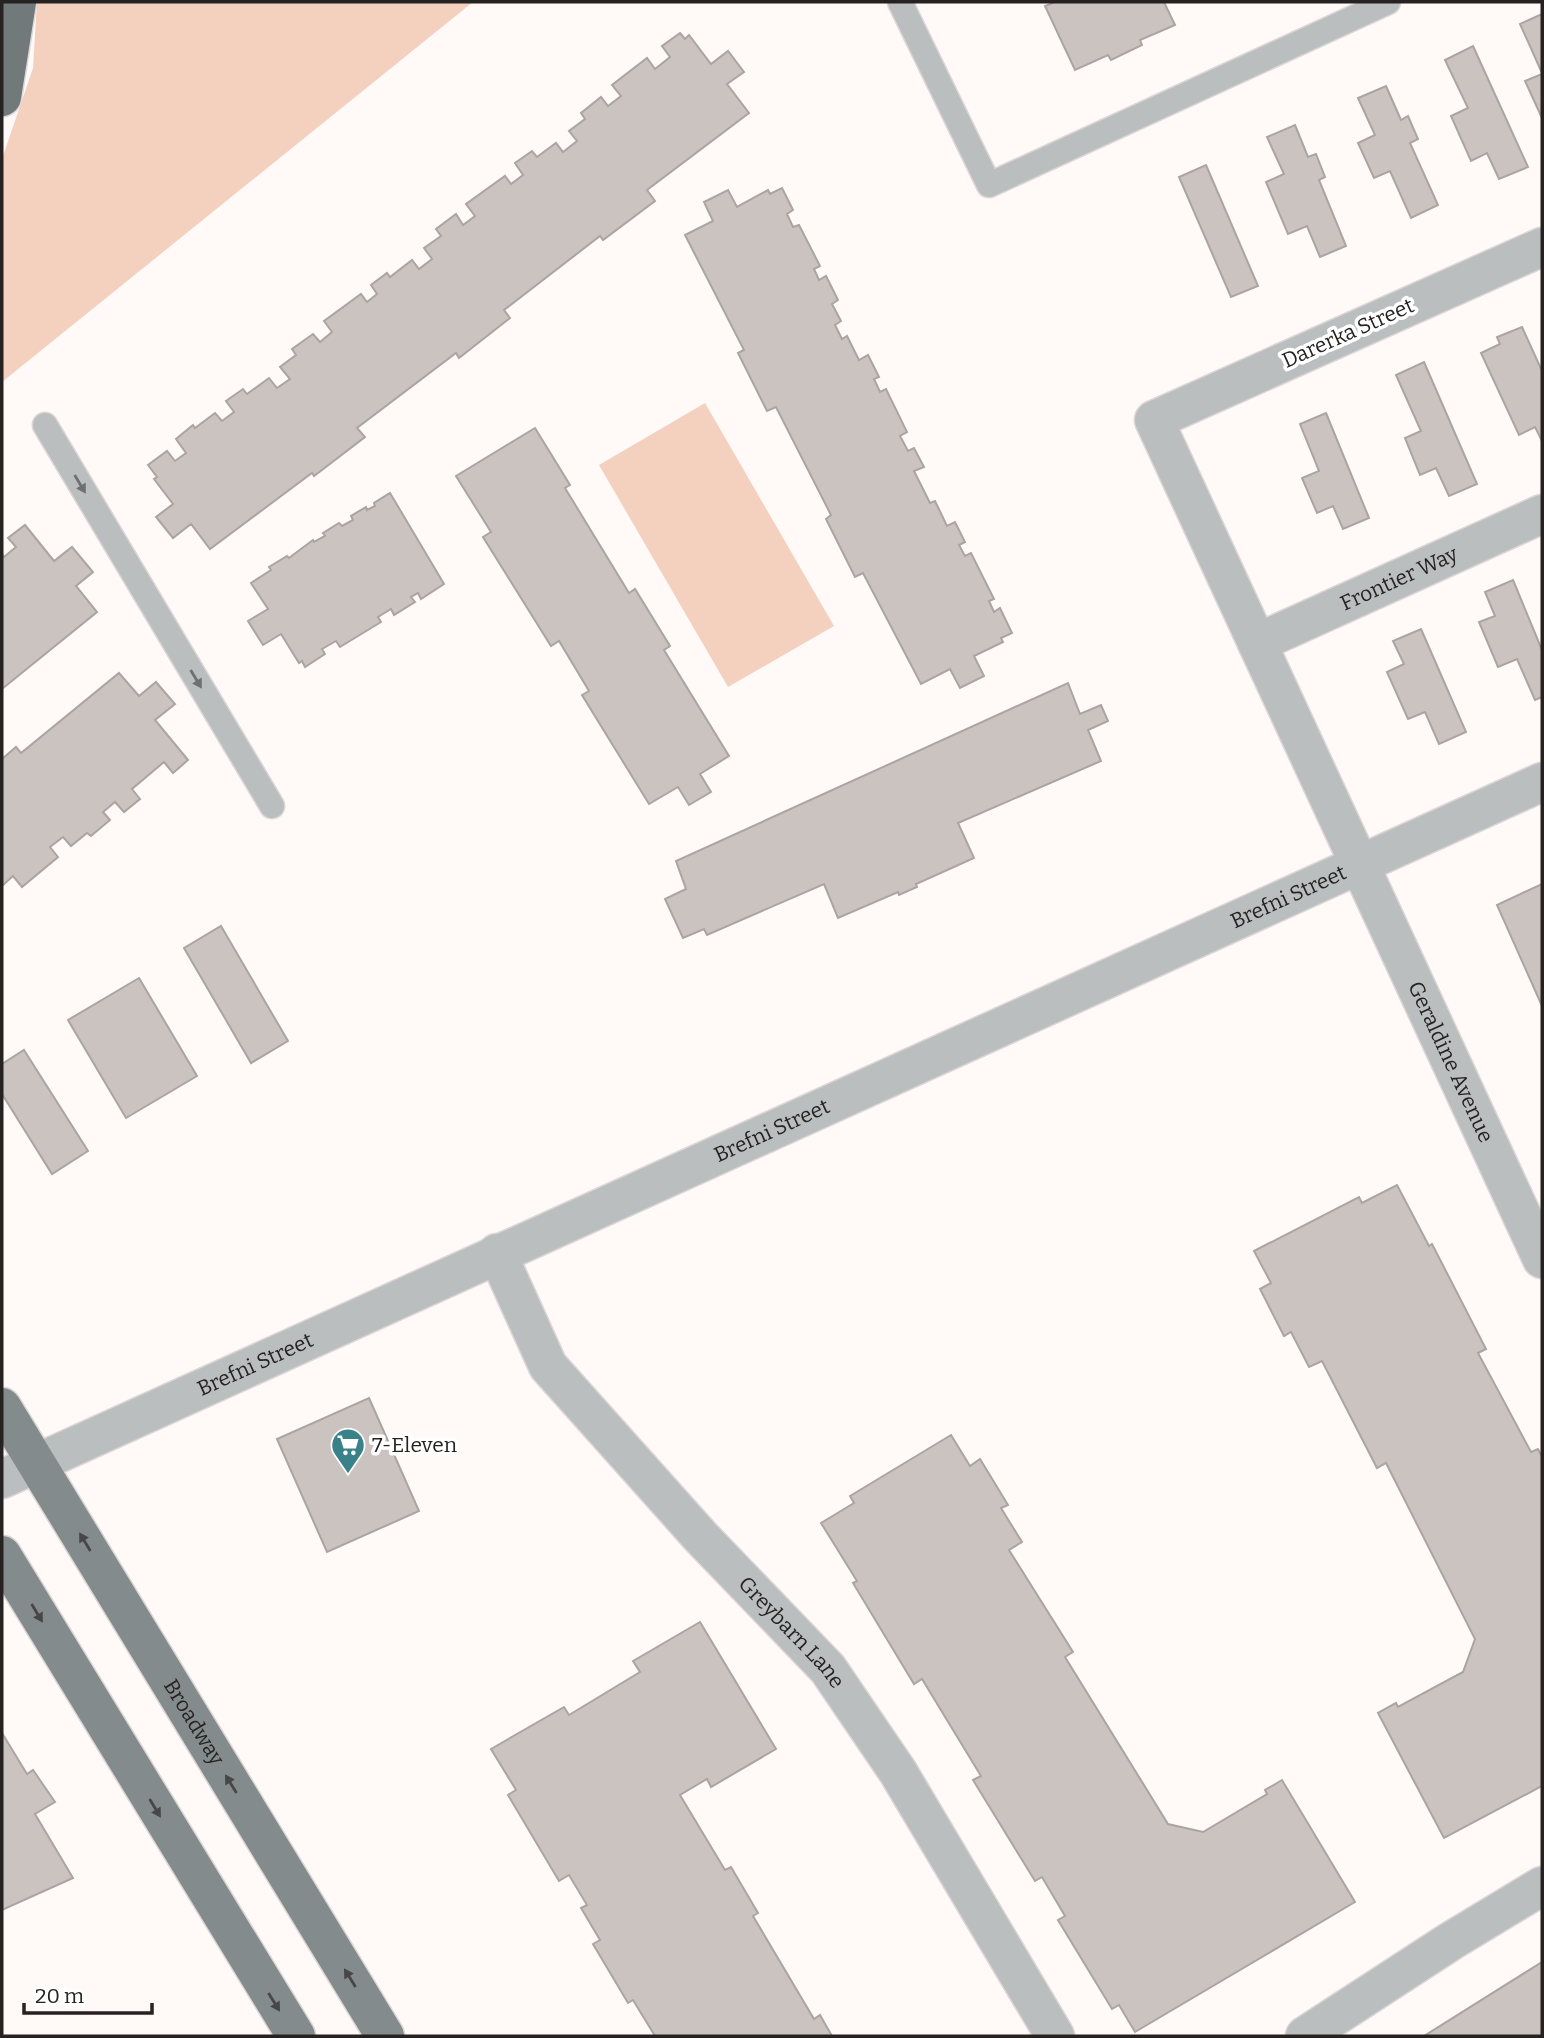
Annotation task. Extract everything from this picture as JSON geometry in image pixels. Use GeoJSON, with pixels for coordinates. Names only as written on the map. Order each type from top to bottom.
{"type":"FeatureCollection","features":[{"type":"Feature","properties":{"kind":"highway"},"geometry":{"type":"LineString","coordinates":[[2,97],[17,2]]}},
{"type":"Feature","properties":{"kind":"main road","name":"Broadway"},"geometry":{"type":"LineString","coordinates":[[2,1407],[386,2036]]}},
{"type":"Feature","properties":{"kind":"main road"},"geometry":{"type":"LineString","coordinates":[[2,1555],[296,2036]]}},
{"type":"Feature","properties":{"kind":"street","name":"Darerka Street"},"geometry":{"type":"LineString","coordinates":[[1257,643],[1154,420],[1542,247]]}},
{"type":"Feature","properties":{"kind":"street","name":"Frontier Way"},"geometry":{"type":"LineString","coordinates":[[1257,643],[1542,514]]}},
{"type":"Feature","properties":{"kind":"street"},"geometry":{"type":"LineString","coordinates":[[1257,643],[1360,864]]}},
{"type":"Feature","properties":{"kind":"street","name":"Brefni Street"},"geometry":{"type":"LineString","coordinates":[[2,1479],[1542,782]]}},
{"type":"Feature","properties":{"kind":"street","name":"Geraldine Avenue"},"geometry":{"type":"LineString","coordinates":[[1360,864],[1542,1259]]}},
{"type":"Feature","properties":{"kind":"street","name":"Greybarn Lane"},"geometry":{"type":"LineString","coordinates":[[497,1253],[548,1366],[700,1536],[828,1669],[898,1772],[1055,2036]]}},
{"type":"Feature","properties":{"kind":"street"},"geometry":{"type":"LineString","coordinates":[[1305,2036],[1451,1941],[1542,1886]]}},
{"type":"Feature","properties":{"kind":"lane"},"geometry":{"type":"LineString","coordinates":[[900,2],[989,185],[1388,2]]}},
{"type":"Feature","properties":{"kind":"lane"},"geometry":{"type":"LineString","coordinates":[[45,425],[272,806]]}},
{"type":"Feature","properties":{"kind":"shaded area"},"geometry":{"type":"Polygon","coordinates":[[[37,2],[473,2],[2,382],[2,159],[33,68],[37,2]]]}},
{"type":"Feature","properties":{"kind":"shaded area"},"geometry":{"type":"Polygon","coordinates":[[[705,403],[834,626],[728,687],[599,465],[705,403]]]}},
{"type":"Feature","properties":{"kind":"building"},"geometry":{"type":"Polygon","coordinates":[[[1055,2],[1164,2],[1175,25],[1140,40],[1142,45],[1111,60],[1108,55],[1075,70],[1045,6],[1055,2]]]}},
{"type":"Feature","properties":{"kind":"building"},"geometry":{"type":"Polygon","coordinates":[[[1542,14],[1542,73],[1520,24],[1542,14]]]}},
{"type":"Feature","properties":{"kind":"building"},"geometry":{"type":"Polygon","coordinates":[[[680,33],[685,39],[689,35],[711,64],[728,51],[744,72],[727,84],[749,113],[647,190],[655,201],[603,240],[600,236],[504,310],[510,318],[459,358],[456,353],[357,428],[365,437],[314,476],[312,473],[210,549],[191,524],[173,538],[156,517],[173,504],[154,479],[157,477],[148,465],[167,451],[175,461],[186,453],[176,439],[193,425],[195,428],[215,413],[222,421],[234,412],[226,401],[243,389],[247,394],[269,378],[277,388],[290,379],[280,367],[296,355],[292,349],[313,334],[320,342],[332,332],[324,321],[361,294],[367,302],[377,294],[371,285],[387,273],[390,277],[412,260],[419,269],[432,259],[424,248],[441,236],[436,229],[456,214],[463,225],[475,216],[466,204],[505,176],[511,184],[523,175],[515,163],[532,151],[537,157],[556,143],[563,152],[577,141],[569,131],[585,119],[581,113],[601,97],[608,106],[621,96],[612,85],[647,58],[655,69],[670,57],[662,46],[680,33]]]}},
{"type":"Feature","properties":{"kind":"building"},"geometry":{"type":"Polygon","coordinates":[[[1473,46],[1528,167],[1499,179],[1487,153],[1471,161],[1451,116],[1468,108],[1445,60],[1473,46]]]}},
{"type":"Feature","properties":{"kind":"building"},"geometry":{"type":"Polygon","coordinates":[[[1542,74],[1542,118],[1525,81],[1542,74]]]}},
{"type":"Feature","properties":{"kind":"building"},"geometry":{"type":"Polygon","coordinates":[[[1386,86],[1401,120],[1408,116],[1418,139],[1410,143],[1438,205],[1411,218],[1390,171],[1374,178],[1358,143],[1375,135],[1358,98],[1386,86]]]}},
{"type":"Feature","properties":{"kind":"building"},"geometry":{"type":"Polygon","coordinates":[[[1295,125],[1308,157],[1316,154],[1325,177],[1319,180],[1346,246],[1320,257],[1307,226],[1288,234],[1266,182],[1284,174],[1267,137],[1295,125]]]}},
{"type":"Feature","properties":{"kind":"building"},"geometry":{"type":"Polygon","coordinates":[[[1206,165],[1258,286],[1231,297],[1179,177],[1206,165]]]}},
{"type":"Feature","properties":{"kind":"building"},"geometry":{"type":"Polygon","coordinates":[[[782,188],[793,210],[787,214],[793,227],[799,225],[820,266],[814,269],[819,280],[826,276],[838,300],[832,304],[841,321],[835,325],[842,339],[847,336],[859,360],[868,355],[879,377],[874,379],[880,392],[886,389],[907,432],[900,436],[908,451],[914,448],[924,467],[914,471],[930,503],[935,501],[947,526],[955,522],[965,542],[959,545],[965,556],[971,553],[994,599],[989,601],[994,612],[1000,608],[1012,633],[1001,638],[1003,642],[974,656],[984,676],[960,688],[950,669],[921,684],[863,573],[855,577],[826,519],[831,515],[776,407],[767,411],[738,353],[744,350],[685,235],[713,221],[704,202],[728,190],[737,207],[768,190],[770,194],[782,188]]]}},
{"type":"Feature","properties":{"kind":"building"},"geometry":{"type":"Polygon","coordinates":[[[1522,327],[1542,371],[1542,441],[1535,427],[1519,435],[1481,353],[1500,344],[1497,337],[1522,327]]]}},
{"type":"Feature","properties":{"kind":"building"},"geometry":{"type":"Polygon","coordinates":[[[1424,362],[1477,484],[1449,496],[1436,468],[1420,475],[1405,438],[1421,431],[1396,375],[1424,362]]]}},
{"type":"Feature","properties":{"kind":"building"},"geometry":{"type":"Polygon","coordinates":[[[1326,413],[1369,518],[1343,529],[1333,506],[1317,513],[1302,478],[1319,471],[1300,424],[1326,413]]]}},
{"type":"Feature","properties":{"kind":"building"},"geometry":{"type":"Polygon","coordinates":[[[535,428],[570,485],[565,488],[629,593],[635,589],[670,646],[664,650],[729,756],[700,774],[711,792],[689,805],[678,787],[649,804],[582,695],[589,691],[559,641],[551,646],[483,537],[491,532],[456,476],[535,428]]]}},
{"type":"Feature","properties":{"kind":"building"},"geometry":{"type":"Polygon","coordinates":[[[390,493],[444,584],[421,599],[418,593],[411,597],[415,602],[394,615],[391,609],[378,617],[381,622],[340,647],[336,641],[322,649],[325,654],[305,667],[302,661],[299,663],[281,634],[263,645],[248,621],[268,609],[251,583],[271,570],[269,567],[287,556],[289,558],[313,540],[314,542],[325,536],[323,533],[339,523],[342,526],[353,520],[351,516],[366,507],[367,510],[375,506],[374,503],[390,493]]]}},
{"type":"Feature","properties":{"kind":"building"},"geometry":{"type":"Polygon","coordinates":[[[25,525],[54,561],[72,547],[93,572],[76,586],[97,612],[2,689],[2,554],[4,557],[16,547],[8,538],[25,525]]]}},
{"type":"Feature","properties":{"kind":"building"},"geometry":{"type":"Polygon","coordinates":[[[1513,580],[1542,650],[1542,697],[1535,700],[1517,659],[1498,667],[1479,622],[1495,616],[1485,592],[1513,580]]]}},
{"type":"Feature","properties":{"kind":"building"},"geometry":{"type":"Polygon","coordinates":[[[1421,629],[1466,732],[1439,744],[1425,712],[1408,719],[1387,672],[1404,664],[1393,641],[1421,629]]]}},
{"type":"Feature","properties":{"kind":"building"},"geometry":{"type":"Polygon","coordinates":[[[119,673],[139,696],[156,682],[175,704],[155,720],[188,760],[173,773],[164,762],[132,789],[140,799],[124,812],[115,802],[103,812],[110,820],[91,836],[87,833],[71,846],[63,837],[50,847],[58,857],[22,887],[13,876],[2,886],[2,759],[16,747],[21,753],[119,673]]]}},
{"type":"Feature","properties":{"kind":"building"},"geometry":{"type":"Polygon","coordinates":[[[1068,683],[1080,714],[1101,705],[1108,721],[1088,730],[1101,761],[958,823],[974,858],[916,884],[917,887],[899,895],[898,892],[838,918],[824,884],[707,935],[704,929],[683,938],[665,899],[686,889],[676,861],[1068,683]]]}},
{"type":"Feature","properties":{"kind":"building"},"geometry":{"type":"Polygon","coordinates":[[[1542,884],[1542,1006],[1497,905],[1542,884]]]}},
{"type":"Feature","properties":{"kind":"building"},"geometry":{"type":"Polygon","coordinates":[[[221,926],[288,1041],[251,1063],[184,948],[221,926]]]}},
{"type":"Feature","properties":{"kind":"building"},"geometry":{"type":"Polygon","coordinates":[[[139,978],[197,1076],[126,1118],[68,1020],[139,978]]]}},
{"type":"Feature","properties":{"kind":"building"},"geometry":{"type":"Polygon","coordinates":[[[24,1050],[88,1151],[52,1174],[2,1094],[2,1064],[24,1050]]]}},
{"type":"Feature","properties":{"kind":"building"},"geometry":{"type":"Polygon","coordinates":[[[1397,1185],[1429,1246],[1432,1244],[1486,1349],[1478,1353],[1531,1452],[1538,1449],[1542,1457],[1542,1786],[1444,1838],[1378,1713],[1396,1703],[1398,1707],[1463,1672],[1475,1639],[1386,1463],[1377,1468],[1322,1361],[1309,1367],[1291,1332],[1284,1336],[1260,1289],[1271,1283],[1254,1251],[1359,1197],[1362,1203],[1397,1185]]]}},
{"type":"Feature","properties":{"kind":"building","name":"7-Eleven"},"geometry":{"type":"Polygon","coordinates":[[[369,1398],[419,1511],[327,1552],[277,1439],[369,1398]]]}},
{"type":"Feature","properties":{"kind":"building"},"geometry":{"type":"Polygon","coordinates":[[[951,1435],[970,1466],[980,1459],[1008,1505],[1001,1508],[1022,1542],[1009,1550],[1073,1652],[1065,1657],[1168,1824],[1203,1832],[1267,1794],[1265,1790],[1282,1780],[1355,1902],[1135,2032],[1119,2005],[1112,2009],[1058,1920],[1065,1916],[1042,1877],[1035,1881],[973,1780],[981,1776],[922,1679],[914,1684],[853,1583],[857,1581],[821,1523],[854,1503],[850,1496],[951,1435]]]}},
{"type":"Feature","properties":{"kind":"building"},"geometry":{"type":"Polygon","coordinates":[[[700,1622],[776,1749],[711,1787],[707,1779],[680,1795],[725,1870],[731,1867],[758,1913],[753,1916],[814,2019],[820,2015],[832,2036],[655,2036],[633,2000],[628,2003],[593,1944],[600,1940],[581,1908],[587,1905],[569,1875],[559,1881],[508,1795],[516,1790],[491,1749],[564,1707],[569,1715],[640,1672],[633,1661],[700,1622]]]}},
{"type":"Feature","properties":{"kind":"building"},"geometry":{"type":"Polygon","coordinates":[[[2,1733],[27,1774],[33,1770],[55,1802],[35,1814],[73,1878],[2,1910],[2,1733]]]}},
{"type":"Feature","properties":{"kind":"building"},"geometry":{"type":"Polygon","coordinates":[[[1542,1962],[1542,2036],[1424,2036],[1542,1962]]]}},
{"type":"Feature","properties":{"kind":"place","name":"7-Eleven"},"geometry":{"type":"Point","coordinates":[348,1475]}}]}
